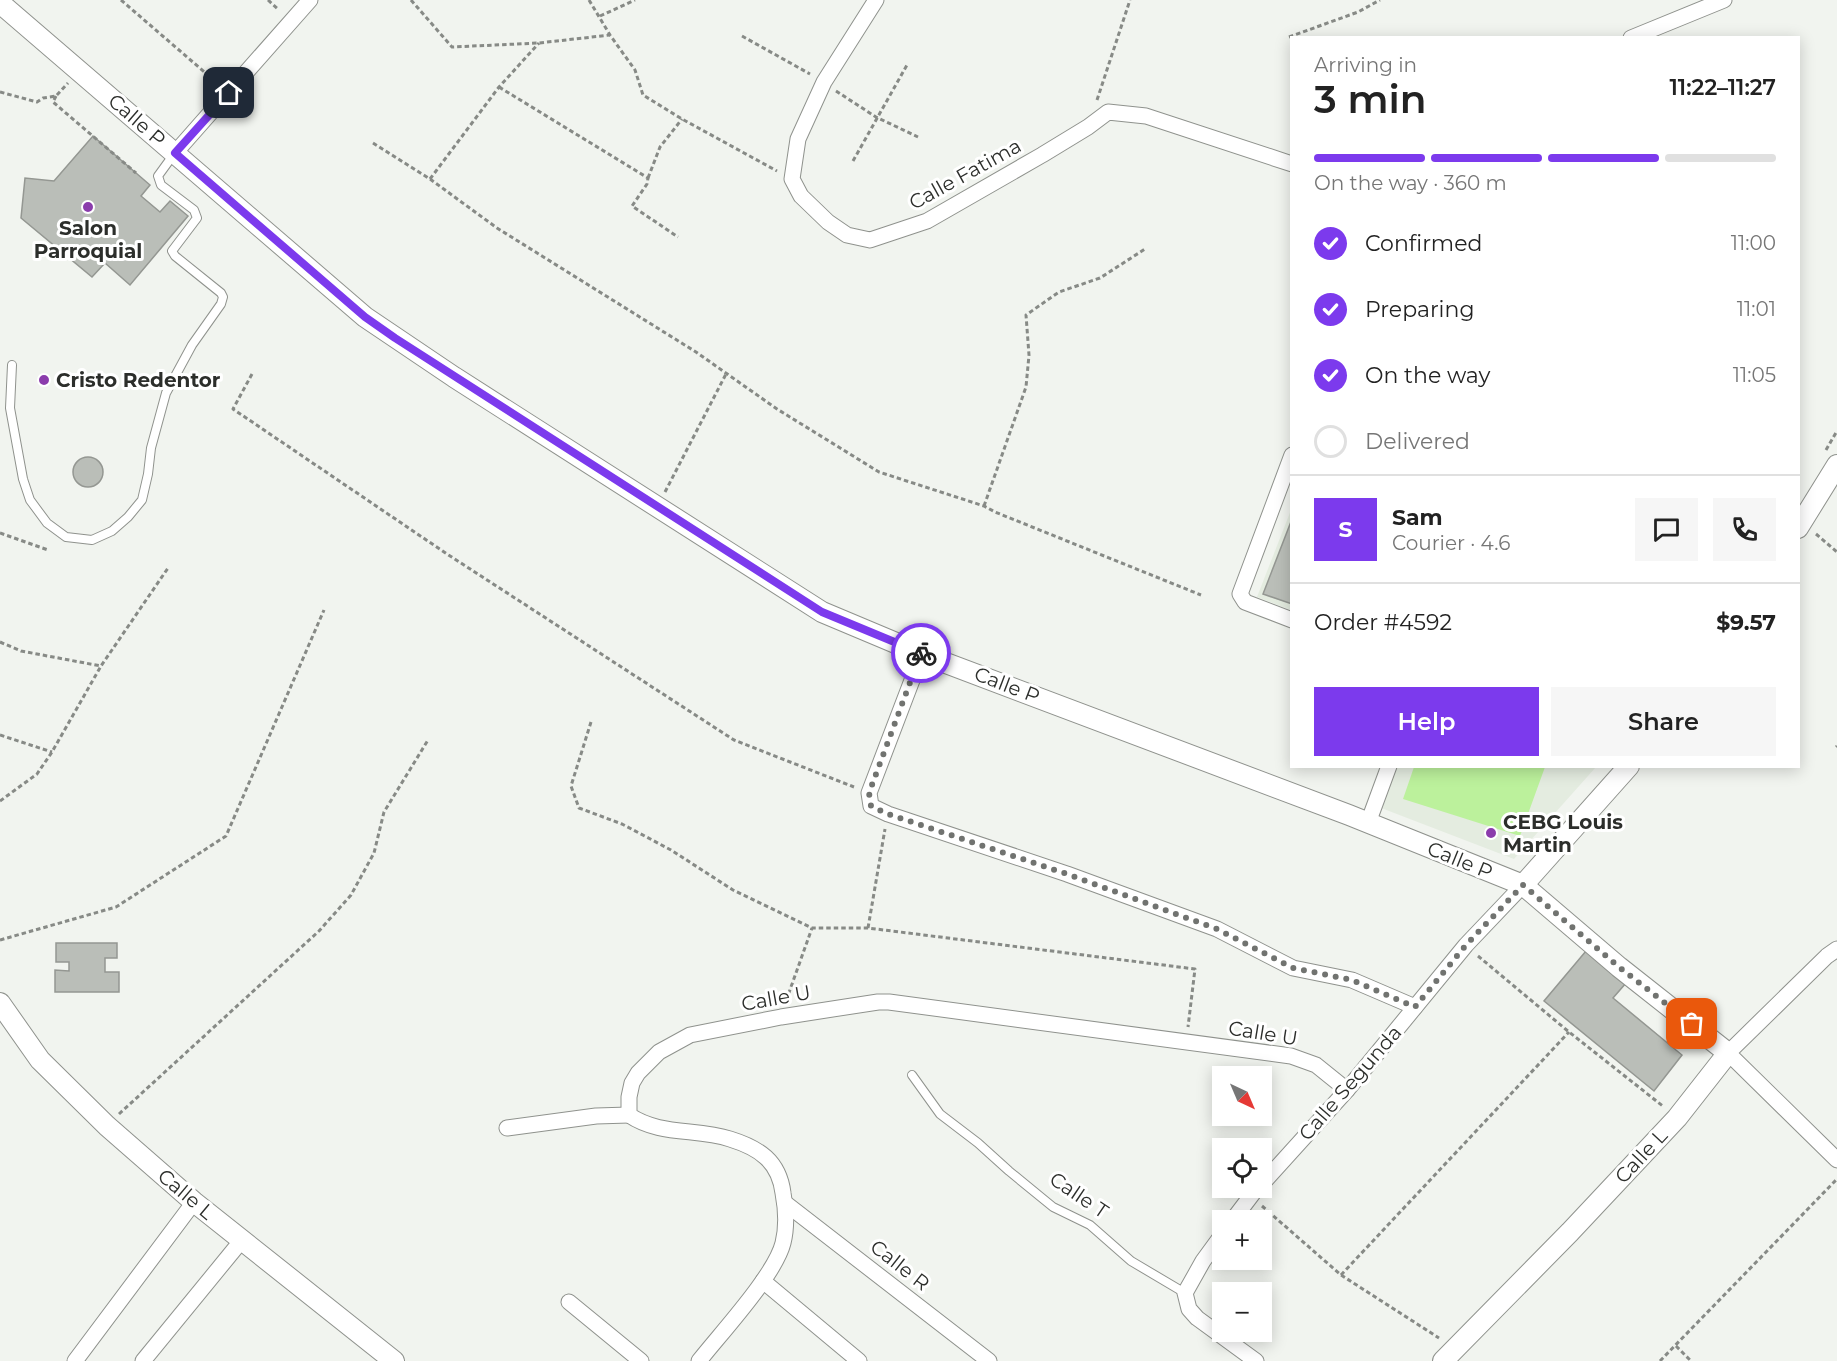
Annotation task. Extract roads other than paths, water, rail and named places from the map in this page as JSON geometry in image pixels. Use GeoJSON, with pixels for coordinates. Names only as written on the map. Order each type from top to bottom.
{"type":"FeatureCollection","features":[{"type":"Feature","properties":{"kind":"street"},"geometry":{"type":"LineString","coordinates":[[175,153],[310,0]]}},
{"type":"Feature","properties":{"kind":"street","name":"Calle Fatima"},"geometry":{"type":"LineString","coordinates":[[876,0],[824,82],[798,139],[792,179],[801,196],[828,222],[847,235],[870,240],[927,221],[1088,128],[1108,112],[1146,116],[1290,163]]}},
{"type":"Feature","properties":{"kind":"street"},"geometry":{"type":"LineString","coordinates":[[1636,36],[1725,0]]}},
{"type":"Feature","properties":{"kind":"street","name":"Calle P"},"geometry":{"type":"LineString","coordinates":[[0,3],[365,317],[454,377],[822,612],[922,654],[1368,823],[1523,885],[1619,967],[1728,1053],[1837,1160]]}},
{"type":"Feature","properties":{"kind":"street"},"geometry":{"type":"LineString","coordinates":[[1290,460],[1240,594],[1245,602],[1290,619]]}},
{"type":"Feature","properties":{"kind":"street"},"geometry":{"type":"LineString","coordinates":[[1807,530],[1837,465]]}},
{"type":"Feature","properties":{"kind":"street"},"geometry":{"type":"LineString","coordinates":[[922,654],[869,793],[871,806],[888,814],[1067,874],[1217,929],[1293,968],[1352,980],[1415,1007]]}},
{"type":"Feature","properties":{"kind":"street"},"geometry":{"type":"LineString","coordinates":[[1368,823],[1388,768]]}},
{"type":"Feature","properties":{"kind":"street","name":"Calle Segunda"},"geometry":{"type":"LineString","coordinates":[[1272,1173],[1347,1090],[1466,945],[1627,768]]}},
{"type":"Feature","properties":{"kind":"street","name":"Calle L"},"geometry":{"type":"LineString","coordinates":[[1449,1355],[1570,1232],[1677,1118],[1728,1053],[1827,956],[1837,950]]}},
{"type":"Feature","properties":{"kind":"street","name":"Calle U"},"geometry":{"type":"LineString","coordinates":[[629,1115],[629,1097],[632,1083],[638,1073],[659,1052],[690,1035],[781,1017],[878,1002],[1302,1059],[1316,1065],[1347,1090]]}},
{"type":"Feature","properties":{"kind":"street","name":"Calle L"},"geometry":{"type":"LineString","coordinates":[[0,1004],[40,1060],[106,1126],[194,1202],[394,1361]]}},
{"type":"Feature","properties":{"kind":"street"},"geometry":{"type":"LineString","coordinates":[[507,1128],[596,1116],[629,1115],[643,1124],[656,1128],[727,1138],[751,1146],[775,1167],[782,1180],[785,1203],[783,1244],[777,1260],[699,1361]]}},
{"type":"Feature","properties":{"kind":"street"},"geometry":{"type":"LineString","coordinates":[[75,1361],[194,1202]]}},
{"type":"Feature","properties":{"kind":"street","name":"Calle R"},"geometry":{"type":"LineString","coordinates":[[785,1203],[989,1361]]}},
{"type":"Feature","properties":{"kind":"street"},"geometry":{"type":"LineString","coordinates":[[143,1361],[242,1240]]}},
{"type":"Feature","properties":{"kind":"street"},"geometry":{"type":"LineString","coordinates":[[1212,1249],[1185,1293],[1189,1309],[1197,1318],[1256,1361]]}},
{"type":"Feature","properties":{"kind":"street"},"geometry":{"type":"LineString","coordinates":[[763,1281],[859,1361]]}},
{"type":"Feature","properties":{"kind":"street"},"geometry":{"type":"LineString","coordinates":[[569,1302],[641,1361]]}},
{"type":"Feature","properties":{"kind":"lane"},"geometry":{"type":"LineString","coordinates":[[12,365],[10,408],[23,479],[30,500],[47,523],[66,537],[92,540],[112,531],[128,518],[142,501],[151,448],[166,393],[192,345],[221,304],[223,297],[221,292],[175,256],[172,251],[197,218],[194,210],[161,185],[158,176],[175,153]]}},
{"type":"Feature","properties":{"kind":"lane","name":"Calle T"},"geometry":{"type":"LineString","coordinates":[[912,1075],[940,1114],[978,1143],[1009,1172],[1053,1207],[1090,1225],[1131,1261],[1185,1293]]}},
{"type":"Feature","properties":{"kind":"place","name":"Salon Parroquial"},"geometry":{"type":"Point","coordinates":[88,207]}},
{"type":"Feature","properties":{"kind":"place","name":"Cristo Redentor"},"geometry":{"type":"Point","coordinates":[44,380]}},
{"type":"Feature","properties":{"kind":"place","name":"CEBG Louis Martin"},"geometry":{"type":"Point","coordinates":[1491,833]}}]}
